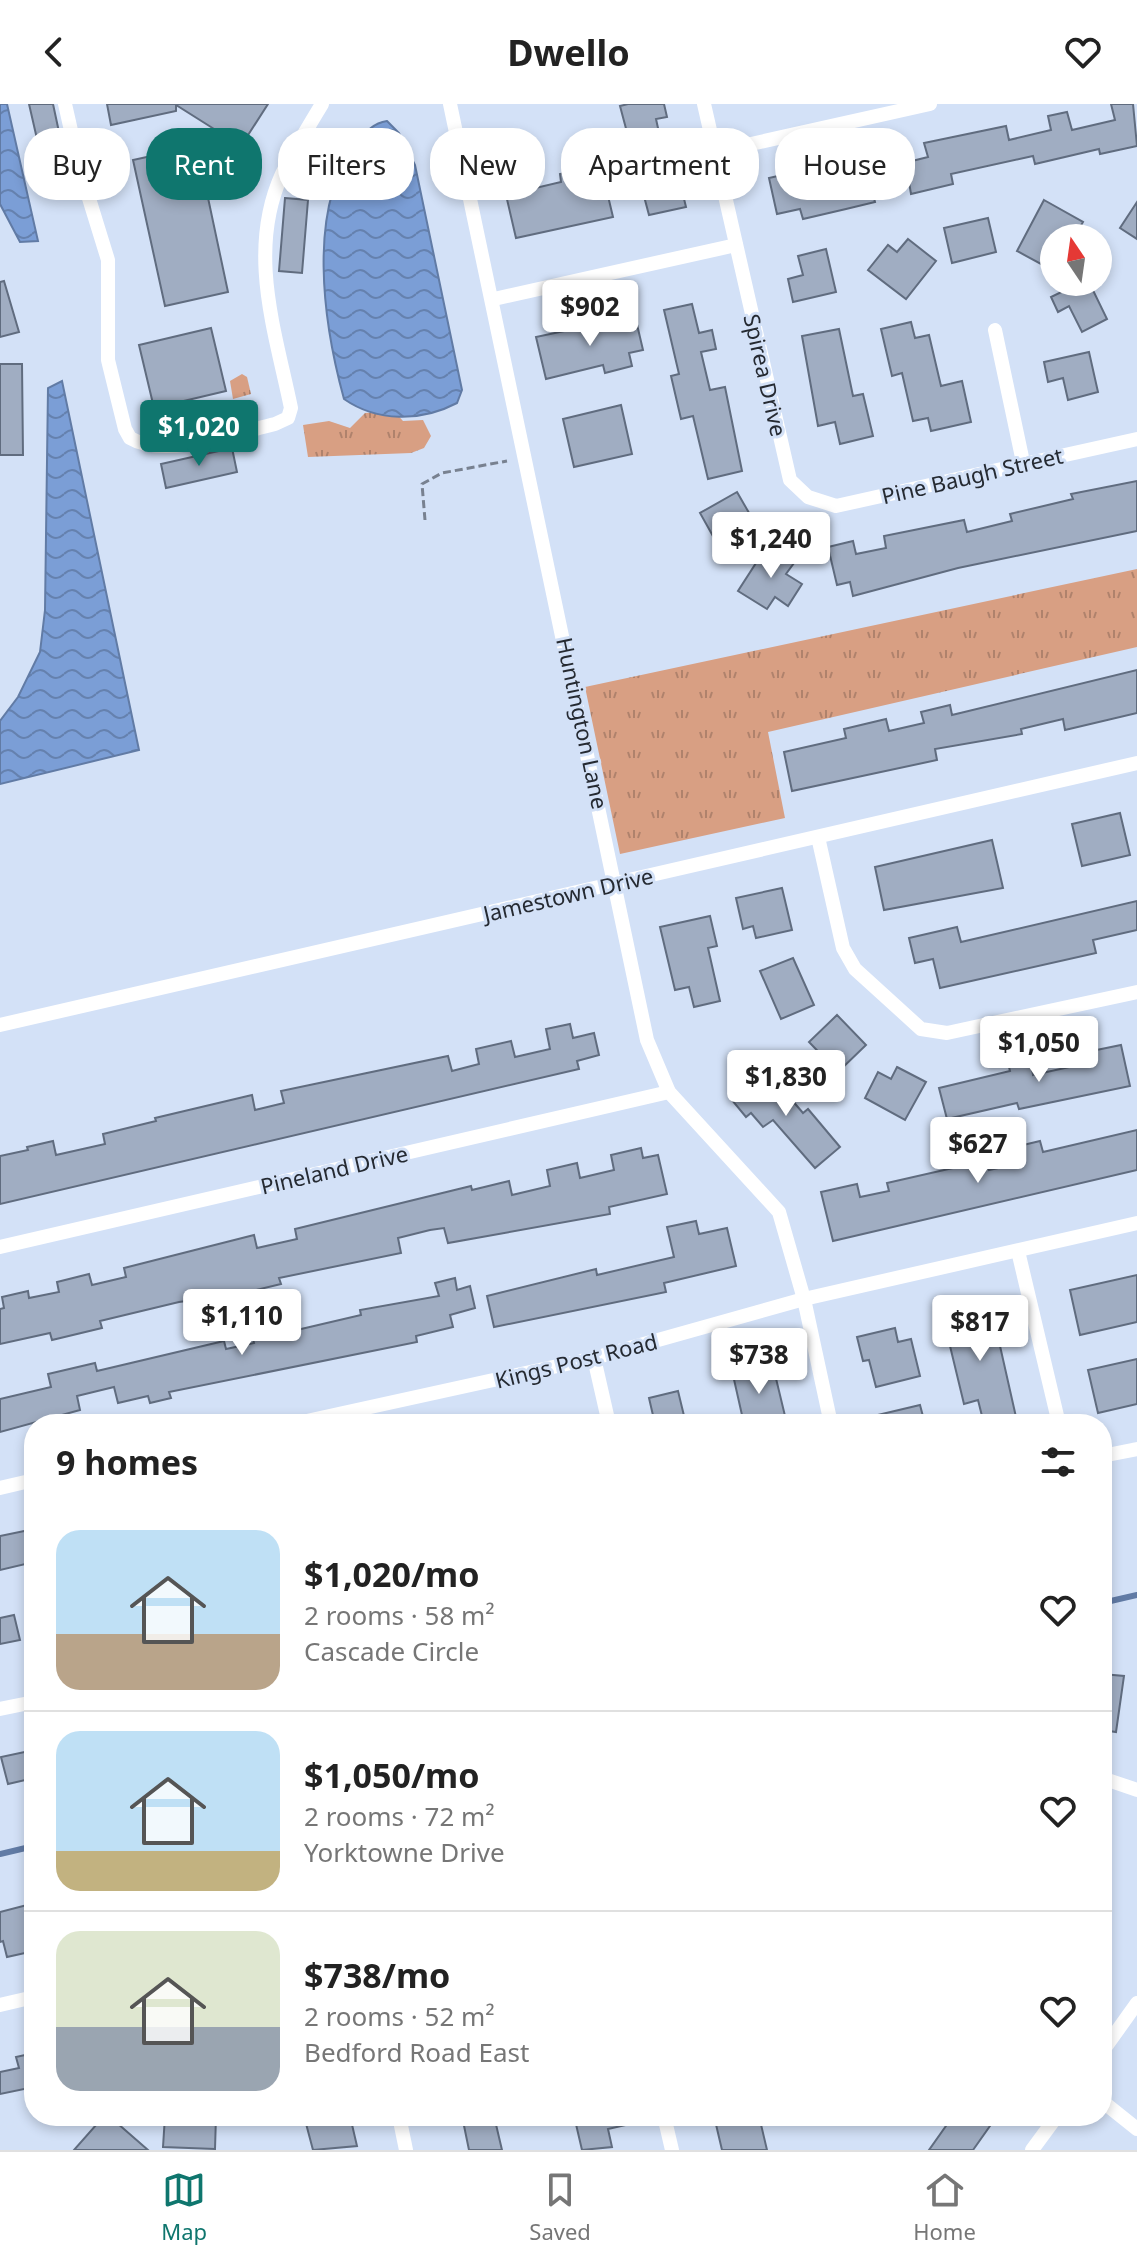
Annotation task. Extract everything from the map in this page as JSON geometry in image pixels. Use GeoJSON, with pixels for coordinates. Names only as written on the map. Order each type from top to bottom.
{"type":"FeatureCollection","features":[{"type":"Feature","properties":{"kind":"street"},"geometry":{"type":"LineString","coordinates":[[65,104],[79,166],[108,260],[108,360],[125,429],[130,438],[153,447],[181,445],[275,424],[288,418],[291,408],[264,273],[267,221],[282,175],[322,104]]}},
{"type":"Feature","properties":{"kind":"street","name":"Huntington Lane"},"geometry":{"type":"LineString","coordinates":[[450,104],[617,883],[647,1040],[669,1092],[779,1212],[804,1299],[829,1414]]}},
{"type":"Feature","properties":{"kind":"street","name":"Spirea Drive"},"geometry":{"type":"LineString","coordinates":[[704,104],[710,128]]}},
{"type":"Feature","properties":{"kind":"street"},"geometry":{"type":"LineString","coordinates":[[759,142],[930,104]]}},
{"type":"Feature","properties":{"kind":"street","name":"Spirea Drive"},"geometry":{"type":"LineString","coordinates":[[726,200],[790,480],[808,497]]}},
{"type":"Feature","properties":{"kind":"street"},"geometry":{"type":"LineString","coordinates":[[494,299],[736,245]]}},
{"type":"Feature","properties":{"kind":"street"},"geometry":{"type":"LineString","coordinates":[[995,330],[1023,462]]}},
{"type":"Feature","properties":{"kind":"street","name":"Pine Baugh Street"},"geometry":{"type":"LineString","coordinates":[[808,497],[836,506],[1137,439]]}},
{"type":"Feature","properties":{"kind":"street","name":"Jamestown Drive"},"geometry":{"type":"LineString","coordinates":[[0,1025],[1137,763]]}},
{"type":"Feature","properties":{"kind":"street"},"geometry":{"type":"LineString","coordinates":[[818,837],[843,948],[855,969],[921,1029],[947,1033],[1137,992]]}},
{"type":"Feature","properties":{"kind":"street","name":"Pineland Drive"},"geometry":{"type":"LineString","coordinates":[[0,1247],[669,1092]]}},
{"type":"Feature","properties":{"kind":"street","name":"Kings Post Road"},"geometry":{"type":"LineString","coordinates":[[339,1414],[594,1358],[804,1299],[1137,1223]]}},
{"type":"Feature","properties":{"kind":"street"},"geometry":{"type":"LineString","coordinates":[[1018,1251],[1057,1414]]}},
{"type":"Feature","properties":{"kind":"street"},"geometry":{"type":"LineString","coordinates":[[594,1358],[607,1414]]}},
{"type":"Feature","properties":{"kind":"street"},"geometry":{"type":"LineString","coordinates":[[1112,1454],[1137,1449]]}},
{"type":"Feature","properties":{"kind":"street"},"geometry":{"type":"LineString","coordinates":[[0,1488],[24,1482]]}},
{"type":"Feature","properties":{"kind":"street"},"geometry":{"type":"LineString","coordinates":[[0,1709],[24,1704]]}},
{"type":"Feature","properties":{"kind":"street"},"geometry":{"type":"LineString","coordinates":[[1112,1781],[1137,1790]]}},
{"type":"Feature","properties":{"kind":"street"},"geometry":{"type":"LineString","coordinates":[[0,2005],[24,1999]]}},
{"type":"Feature","properties":{"kind":"street"},"geometry":{"type":"LineString","coordinates":[[1112,2038],[1137,2003]]}},
{"type":"Feature","properties":{"kind":"street"},"geometry":{"type":"LineString","coordinates":[[1112,2109],[1137,2129]]}},
{"type":"Feature","properties":{"kind":"street"},"geometry":{"type":"LineString","coordinates":[[401,2126],[406,2150]]}},
{"type":"Feature","properties":{"kind":"street"},"geometry":{"type":"LineString","coordinates":[[666,2126],[672,2150]]}},
{"type":"Feature","properties":{"kind":"street"},"geometry":{"type":"LineString","coordinates":[[1032,2150],[1050,2126]]}},
{"type":"Feature","properties":{"kind":"path"},"geometry":{"type":"LineString","coordinates":[[425,520],[422,484],[442,473],[527,457]]}},
{"type":"Feature","properties":{"kind":"green space"},"geometry":{"type":"Polygon","coordinates":[[[242,374],[247,377],[251,394],[233,399],[230,381],[242,374]]]}},
{"type":"Feature","properties":{"kind":"green space"},"geometry":{"type":"Polygon","coordinates":[[[394,411],[403,421],[423,420],[431,436],[424,448],[411,453],[308,457],[303,425],[329,421],[350,428],[365,413],[394,411]]]}},
{"type":"Feature","properties":{"kind":"green space"},"geometry":{"type":"Polygon","coordinates":[[[1137,569],[1137,647],[768,732],[785,818],[620,854],[585,687],[1137,569]]]}},
{"type":"Feature","properties":{"kind":"water"},"geometry":{"type":"Polygon","coordinates":[[[0,104],[7,104],[24,179],[24,200],[29,200],[38,241],[20,242],[0,204],[0,104]]]}},
{"type":"Feature","properties":{"kind":"water"},"geometry":{"type":"Polygon","coordinates":[[[387,121],[394,128],[371,128],[387,121]]]}},
{"type":"Feature","properties":{"kind":"water"},"geometry":{"type":"Polygon","coordinates":[[[414,163],[462,390],[457,403],[429,414],[399,417],[371,412],[344,399],[330,337],[326,302],[325,232],[331,200],[414,200],[414,163]]]}},
{"type":"Feature","properties":{"kind":"water"},"geometry":{"type":"Polygon","coordinates":[[[62,381],[139,750],[0,784],[0,721],[18,697],[40,652],[45,610],[48,388],[62,381]]]}},
{"type":"Feature","properties":{"kind":"building"},"geometry":{"type":"Polygon","coordinates":[[[29,104],[53,104],[58,128],[35,128],[29,104]]]}},
{"type":"Feature","properties":{"kind":"building"},"geometry":{"type":"Polygon","coordinates":[[[107,104],[268,104],[253,128],[212,128],[176,105],[176,111],[111,125],[107,104]]]}},
{"type":"Feature","properties":{"kind":"building"},"geometry":{"type":"Polygon","coordinates":[[[664,104],[667,117],[656,119],[658,128],[626,128],[620,106],[664,104]]]}},
{"type":"Feature","properties":{"kind":"building"},"geometry":{"type":"Polygon","coordinates":[[[1111,104],[1133,104],[1137,146],[1100,154],[1099,149],[1035,164],[1033,156],[951,174],[953,184],[915,193],[915,160],[928,157],[924,143],[1006,126],[1009,140],[1051,130],[1048,116],[1067,112],[1072,130],[1115,120],[1111,104]]]}},
{"type":"Feature","properties":{"kind":"building"},"geometry":{"type":"Polygon","coordinates":[[[146,157],[146,200],[208,200],[228,292],[165,306],[133,160],[146,157]]]}},
{"type":"Feature","properties":{"kind":"building"},"geometry":{"type":"Polygon","coordinates":[[[775,177],[775,200],[875,202],[803,219],[800,209],[777,214],[769,178],[775,177]]]}},
{"type":"Feature","properties":{"kind":"building"},"geometry":{"type":"Polygon","coordinates":[[[561,182],[561,200],[609,200],[613,217],[516,238],[507,200],[545,200],[545,186],[561,182]]]}},
{"type":"Feature","properties":{"kind":"building"},"geometry":{"type":"Polygon","coordinates":[[[285,200],[308,200],[302,273],[279,271],[285,200]]]}},
{"type":"Feature","properties":{"kind":"building"},"geometry":{"type":"Polygon","coordinates":[[[645,200],[684,200],[686,207],[649,215],[645,200]]]}},
{"type":"Feature","properties":{"kind":"building"},"geometry":{"type":"Polygon","coordinates":[[[1044,200],[1083,222],[1040,224],[1040,263],[1017,251],[1044,200]]]}},
{"type":"Feature","properties":{"kind":"building"},"geometry":{"type":"Polygon","coordinates":[[[1137,202],[1137,239],[1120,228],[1137,202]]]}},
{"type":"Feature","properties":{"kind":"building"},"geometry":{"type":"Polygon","coordinates":[[[988,218],[996,252],[952,263],[944,228],[988,218]]]}},
{"type":"Feature","properties":{"kind":"building"},"geometry":{"type":"Polygon","coordinates":[[[908,239],[936,261],[906,299],[868,270],[888,245],[897,252],[908,239]]]}},
{"type":"Feature","properties":{"kind":"building"},"geometry":{"type":"Polygon","coordinates":[[[826,249],[836,292],[793,302],[788,279],[803,275],[798,256],[826,249]]]}},
{"type":"Feature","properties":{"kind":"building"},"geometry":{"type":"Polygon","coordinates":[[[4,281],[19,332],[0,337],[0,282],[4,281]]]}},
{"type":"Feature","properties":{"kind":"building"},"geometry":{"type":"Polygon","coordinates":[[[1096,296],[1107,319],[1082,332],[1069,306],[1058,312],[1051,297],[1096,296]]]}},
{"type":"Feature","properties":{"kind":"building"},"geometry":{"type":"Polygon","coordinates":[[[692,304],[699,333],[712,330],[716,349],[701,352],[710,390],[725,387],[742,471],[708,479],[693,416],[681,419],[671,376],[679,374],[664,310],[692,304]]]}},
{"type":"Feature","properties":{"kind":"building"},"geometry":{"type":"Polygon","coordinates":[[[635,316],[643,350],[629,353],[632,366],[605,373],[603,365],[546,379],[536,337],[635,316]]]}},
{"type":"Feature","properties":{"kind":"building"},"geometry":{"type":"Polygon","coordinates":[[[911,322],[915,338],[929,335],[941,386],[962,381],[971,422],[931,431],[928,418],[913,421],[902,373],[892,376],[881,329],[911,322]]]}},
{"type":"Feature","properties":{"kind":"building"},"geometry":{"type":"Polygon","coordinates":[[[211,328],[226,391],[154,408],[139,345],[211,328]]]}},
{"type":"Feature","properties":{"kind":"building"},"geometry":{"type":"Polygon","coordinates":[[[839,329],[853,396],[863,394],[873,436],[840,444],[835,422],[818,426],[802,336],[839,329]]]}},
{"type":"Feature","properties":{"kind":"building"},"geometry":{"type":"Polygon","coordinates":[[[1089,352],[1098,392],[1068,400],[1063,378],[1048,382],[1044,362],[1089,352]]]}},
{"type":"Feature","properties":{"kind":"building"},"geometry":{"type":"Polygon","coordinates":[[[0,364],[22,364],[23,455],[0,455],[0,364]]]}},
{"type":"Feature","properties":{"kind":"building"},"geometry":{"type":"Polygon","coordinates":[[[621,405],[632,454],[574,467],[563,419],[621,405]]]}},
{"type":"Feature","properties":{"kind":"building"},"geometry":{"type":"Polygon","coordinates":[[[232,448],[237,472],[166,488],[161,464],[232,448]]]}},
{"type":"Feature","properties":{"kind":"building"},"geometry":{"type":"Polygon","coordinates":[[[1137,481],[1137,531],[958,568],[853,596],[850,582],[837,585],[828,547],[853,541],[856,554],[886,548],[884,536],[964,520],[967,532],[1012,521],[1010,514],[1073,499],[1071,494],[1137,481]]]}},
{"type":"Feature","properties":{"kind":"building"},"geometry":{"type":"Polygon","coordinates":[[[737,492],[760,532],[723,554],[700,513],[737,492]]]}},
{"type":"Feature","properties":{"kind":"building"},"geometry":{"type":"Polygon","coordinates":[[[767,546],[794,563],[786,574],[802,584],[788,606],[775,597],[767,609],[738,591],[767,546]]]}},
{"type":"Feature","properties":{"kind":"building"},"geometry":{"type":"Polygon","coordinates":[[[1137,670],[1137,713],[1065,730],[1063,719],[1021,729],[1022,734],[935,749],[937,760],[792,791],[784,752],[846,738],[844,729],[886,719],[889,731],[924,723],[921,712],[950,705],[952,715],[1137,670]]]}},
{"type":"Feature","properties":{"kind":"building"},"geometry":{"type":"Polygon","coordinates":[[[1120,813],[1130,855],[1082,866],[1072,824],[1120,813]]]}},
{"type":"Feature","properties":{"kind":"building"},"geometry":{"type":"Polygon","coordinates":[[[992,840],[1003,888],[884,910],[875,867],[992,840]]]}},
{"type":"Feature","properties":{"kind":"building"},"geometry":{"type":"Polygon","coordinates":[[[782,888],[792,930],[756,938],[753,926],[743,929],[736,898],[782,888]]]}},
{"type":"Feature","properties":{"kind":"building"},"geometry":{"type":"Polygon","coordinates":[[[1137,901],[1137,930],[1093,940],[1096,953],[940,988],[933,959],[915,963],[909,938],[957,927],[961,942],[1137,901]]]}},
{"type":"Feature","properties":{"kind":"building"},"geometry":{"type":"Polygon","coordinates":[[[710,916],[717,946],[708,948],[720,1001],[694,1007],[689,987],[675,990],[660,927],[710,916]]]}},
{"type":"Feature","properties":{"kind":"building"},"geometry":{"type":"Polygon","coordinates":[[[793,958],[814,1005],[781,1019],[760,971],[793,958]]]}},
{"type":"Feature","properties":{"kind":"building"},"geometry":{"type":"Polygon","coordinates":[[[837,1015],[866,1045],[838,1072],[809,1042],[837,1015]]]}},
{"type":"Feature","properties":{"kind":"building"},"geometry":{"type":"Polygon","coordinates":[[[570,1024],[573,1038],[594,1033],[599,1055],[577,1061],[579,1069],[0,1204],[0,1156],[28,1150],[27,1147],[53,1141],[56,1155],[105,1144],[103,1134],[156,1121],[155,1118],[252,1095],[255,1110],[284,1103],[281,1091],[448,1056],[452,1071],[479,1064],[476,1049],[511,1041],[515,1057],[550,1049],[546,1029],[570,1024]]]}},
{"type":"Feature","properties":{"kind":"building"},"geometry":{"type":"Polygon","coordinates":[[[1121,1045],[1130,1086],[1019,1109],[1017,1103],[947,1119],[939,1088],[1010,1071],[1009,1067],[1031,1062],[1033,1075],[1074,1066],[1072,1055],[1121,1045]]]}},
{"type":"Feature","properties":{"kind":"building"},"geometry":{"type":"Polygon","coordinates":[[[897,1067],[926,1082],[905,1120],[865,1098],[878,1072],[891,1079],[897,1067]]]}},
{"type":"Feature","properties":{"kind":"building"},"geometry":{"type":"Polygon","coordinates":[[[766,1070],[803,1113],[808,1109],[840,1147],[815,1168],[773,1120],[763,1127],[751,1113],[746,1117],[731,1099],[766,1070]]]}},
{"type":"Feature","properties":{"kind":"building"},"geometry":{"type":"Polygon","coordinates":[[[1137,1130],[1137,1170],[833,1241],[821,1192],[857,1184],[860,1197],[889,1191],[887,1183],[953,1168],[952,1163],[986,1156],[989,1170],[1022,1163],[1019,1146],[1040,1141],[1043,1152],[1137,1130]]]}},
{"type":"Feature","properties":{"kind":"building"},"geometry":{"type":"Polygon","coordinates":[[[641,1148],[643,1158],[658,1155],[667,1194],[609,1207],[610,1214],[448,1243],[444,1228],[430,1230],[398,1238],[401,1253],[279,1278],[281,1284],[239,1294],[179,1302],[100,1321],[102,1328],[52,1340],[50,1333],[0,1344],[0,1309],[4,1308],[2,1297],[28,1291],[29,1298],[59,1292],[57,1282],[89,1274],[92,1285],[126,1277],[124,1268],[254,1235],[257,1248],[297,1239],[295,1229],[471,1186],[472,1190],[509,1181],[512,1195],[550,1186],[547,1170],[577,1163],[580,1178],[614,1170],[611,1155],[641,1148]]]}},
{"type":"Feature","properties":{"kind":"building"},"geometry":{"type":"Polygon","coordinates":[[[696,1221],[699,1234],[727,1228],[736,1266],[664,1283],[666,1292],[494,1327],[487,1296],[596,1269],[597,1275],[674,1257],[667,1227],[696,1221]]]}},
{"type":"Feature","properties":{"kind":"building"},"geometry":{"type":"Polygon","coordinates":[[[1137,1275],[1137,1322],[1080,1335],[1070,1290],[1137,1275]]]}},
{"type":"Feature","properties":{"kind":"building"},"geometry":{"type":"Polygon","coordinates":[[[455,1278],[457,1290],[470,1286],[475,1308],[450,1315],[453,1327],[416,1336],[417,1342],[169,1392],[171,1398],[150,1403],[148,1396],[118,1403],[114,1387],[77,1396],[80,1410],[65,1414],[24,1414],[24,1425],[0,1432],[0,1399],[51,1387],[48,1374],[95,1363],[97,1371],[224,1341],[226,1349],[254,1343],[252,1335],[283,1328],[284,1333],[361,1315],[360,1310],[439,1296],[435,1283],[455,1278]]]}},
{"type":"Feature","properties":{"kind":"building"},"geometry":{"type":"Polygon","coordinates":[[[991,1306],[1015,1414],[982,1414],[978,1400],[964,1404],[943,1317],[991,1306]]]}},
{"type":"Feature","properties":{"kind":"building"},"geometry":{"type":"Polygon","coordinates":[[[895,1328],[898,1342],[911,1339],[920,1376],[876,1387],[869,1360],[863,1361],[857,1337],[895,1328]]]}},
{"type":"Feature","properties":{"kind":"building"},"geometry":{"type":"Polygon","coordinates":[[[1137,1359],[1137,1404],[1098,1413],[1088,1370],[1137,1359]]]}},
{"type":"Feature","properties":{"kind":"building"},"geometry":{"type":"Polygon","coordinates":[[[773,1366],[785,1414],[742,1414],[733,1375],[773,1366]]]}},
{"type":"Feature","properties":{"kind":"building"},"geometry":{"type":"Polygon","coordinates":[[[678,1391],[684,1414],[653,1414],[649,1398],[678,1391]]]}},
{"type":"Feature","properties":{"kind":"building"},"geometry":{"type":"Polygon","coordinates":[[[920,1405],[922,1414],[882,1414],[920,1405]]]}},
{"type":"Feature","properties":{"kind":"building"},"geometry":{"type":"Polygon","coordinates":[[[24,1531],[24,1564],[0,1570],[0,1536],[24,1531]]]}},
{"type":"Feature","properties":{"kind":"building"},"geometry":{"type":"Polygon","coordinates":[[[14,1615],[20,1640],[0,1644],[0,1618],[14,1615]]]}},
{"type":"Feature","properties":{"kind":"building"},"geometry":{"type":"Polygon","coordinates":[[[1112,1675],[1124,1676],[1116,1732],[1112,1731],[1112,1675]]]}},
{"type":"Feature","properties":{"kind":"building"},"geometry":{"type":"Polygon","coordinates":[[[24,1752],[24,1780],[8,1784],[1,1757],[24,1752]]]}},
{"type":"Feature","properties":{"kind":"building"},"geometry":{"type":"Polygon","coordinates":[[[24,1906],[24,1953],[7,1957],[3,1941],[0,1942],[0,1912],[24,1906]]]}},
{"type":"Feature","properties":{"kind":"building"},"geometry":{"type":"Polygon","coordinates":[[[24,2055],[24,2089],[0,2094],[0,2072],[19,2068],[16,2057],[24,2055]]]}},
{"type":"Feature","properties":{"kind":"building"},"geometry":{"type":"Polygon","coordinates":[[[95,2126],[120,2126],[148,2150],[74,2150],[95,2126]]]}},
{"type":"Feature","properties":{"kind":"building"},"geometry":{"type":"Polygon","coordinates":[[[164,2126],[216,2126],[215,2149],[163,2147],[164,2126]]]}},
{"type":"Feature","properties":{"kind":"building"},"geometry":{"type":"Polygon","coordinates":[[[307,2126],[352,2126],[357,2146],[313,2150],[307,2126]]]}},
{"type":"Feature","properties":{"kind":"building"},"geometry":{"type":"Polygon","coordinates":[[[464,2126],[496,2126],[502,2150],[469,2150],[464,2126]]]}},
{"type":"Feature","properties":{"kind":"building"},"geometry":{"type":"Polygon","coordinates":[[[576,2126],[621,2126],[608,2129],[612,2147],[582,2150],[576,2126]]]}},
{"type":"Feature","properties":{"kind":"building"},"geometry":{"type":"Polygon","coordinates":[[[716,2126],[761,2126],[767,2150],[722,2150],[716,2126]]]}},
{"type":"Feature","properties":{"kind":"building"},"geometry":{"type":"Polygon","coordinates":[[[946,2126],[990,2126],[973,2150],[929,2150],[946,2126]]]}},
{"type":"Feature","properties":{"kind":"waterway"},"geometry":{"type":"LineString","coordinates":[[1112,1601],[1137,1595]]}},
{"type":"Feature","properties":{"kind":"waterway"},"geometry":{"type":"LineString","coordinates":[[0,1854],[24,1848]]}}]}
